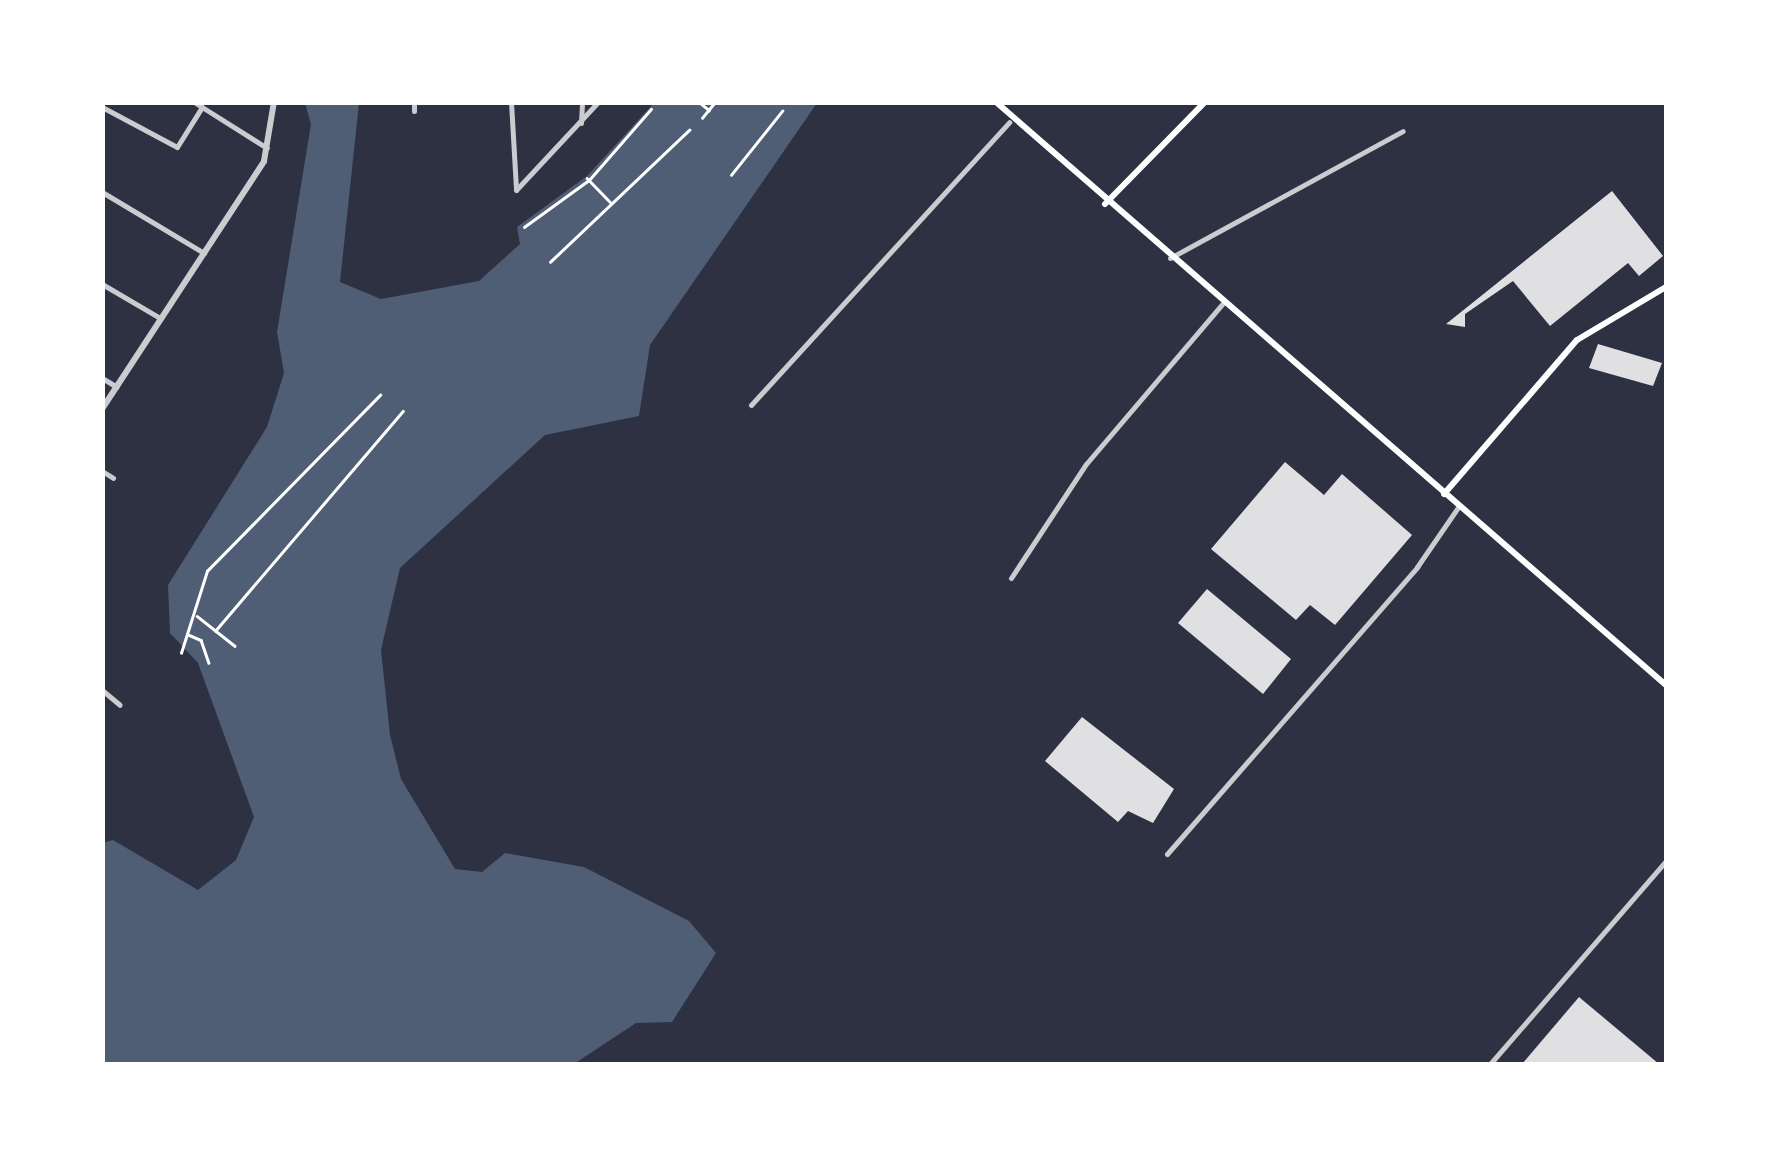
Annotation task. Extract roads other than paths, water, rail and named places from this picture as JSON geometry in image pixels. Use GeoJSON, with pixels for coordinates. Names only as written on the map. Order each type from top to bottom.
{"type":"FeatureCollection","features":[{"type":"Feature","properties":{"kind":"main road"},"geometry":{"type":"LineString","coordinates":[[996,102],[1009,122],[1666,685]]}},
{"type":"Feature","properties":{"kind":"main road"},"geometry":{"type":"LineString","coordinates":[[1104,204],[1206,102]]}},
{"type":"Feature","properties":{"kind":"main road"},"geometry":{"type":"LineString","coordinates":[[1444,494],[1577,340],[1666,287]]}},
{"type":"Feature","properties":{"kind":"street"},"geometry":{"type":"LineString","coordinates":[[194,102],[267,148]]}},
{"type":"Feature","properties":{"kind":"street"},"geometry":{"type":"LineString","coordinates":[[102,408],[204,253],[267,148],[274,102]]}},
{"type":"Feature","properties":{"kind":"street"},"geometry":{"type":"LineString","coordinates":[[414,102],[414,111]]}},
{"type":"Feature","properties":{"kind":"street"},"geometry":{"type":"LineString","coordinates":[[511,102],[516,190],[580,126],[598,102]]}},
{"type":"Feature","properties":{"kind":"street"},"geometry":{"type":"LineString","coordinates":[[580,126],[582,102]]}},
{"type":"Feature","properties":{"kind":"street"},"geometry":{"type":"LineString","coordinates":[[102,106],[177,147],[202,108]]}},
{"type":"Feature","properties":{"kind":"street"},"geometry":{"type":"LineString","coordinates":[[750,405],[1009,122]]}},
{"type":"Feature","properties":{"kind":"street"},"geometry":{"type":"LineString","coordinates":[[1170,258],[1403,131]]}},
{"type":"Feature","properties":{"kind":"street"},"geometry":{"type":"LineString","coordinates":[[102,192],[204,253]]}},
{"type":"Feature","properties":{"kind":"street"},"geometry":{"type":"LineString","coordinates":[[102,284],[162,318]]}},
{"type":"Feature","properties":{"kind":"street"},"geometry":{"type":"LineString","coordinates":[[1011,578],[1086,464],[1222,304]]}},
{"type":"Feature","properties":{"kind":"street"},"geometry":{"type":"LineString","coordinates":[[102,378],[117,386]]}},
{"type":"Feature","properties":{"kind":"street"},"geometry":{"type":"LineString","coordinates":[[102,472],[113,478]]}},
{"type":"Feature","properties":{"kind":"street"},"geometry":{"type":"LineString","coordinates":[[1167,854],[1418,568],[1458,506]]}},
{"type":"Feature","properties":{"kind":"street"},"geometry":{"type":"LineString","coordinates":[[102,690],[120,705]]}},
{"type":"Feature","properties":{"kind":"street"},"geometry":{"type":"LineString","coordinates":[[1490,1064],[1666,861]]}},
{"type":"Feature","properties":{"kind":"water"},"geometry":{"type":"Polygon","coordinates":[[[305,103],[359,103],[340,282],[381,299],[479,281],[520,244],[517,227],[587,176],[654,103],[817,103],[650,345],[639,416],[545,435],[400,568],[381,650],[390,735],[401,779],[455,869],[482,872],[505,853],[584,867],[689,921],[716,953],[672,1022],[636,1023],[574,1064],[103,1064],[102,843],[113,840],[198,890],[236,860],[254,817],[198,663],[170,633],[168,585],[267,427],[284,373],[277,332],[311,124],[305,103]]]}}]}
